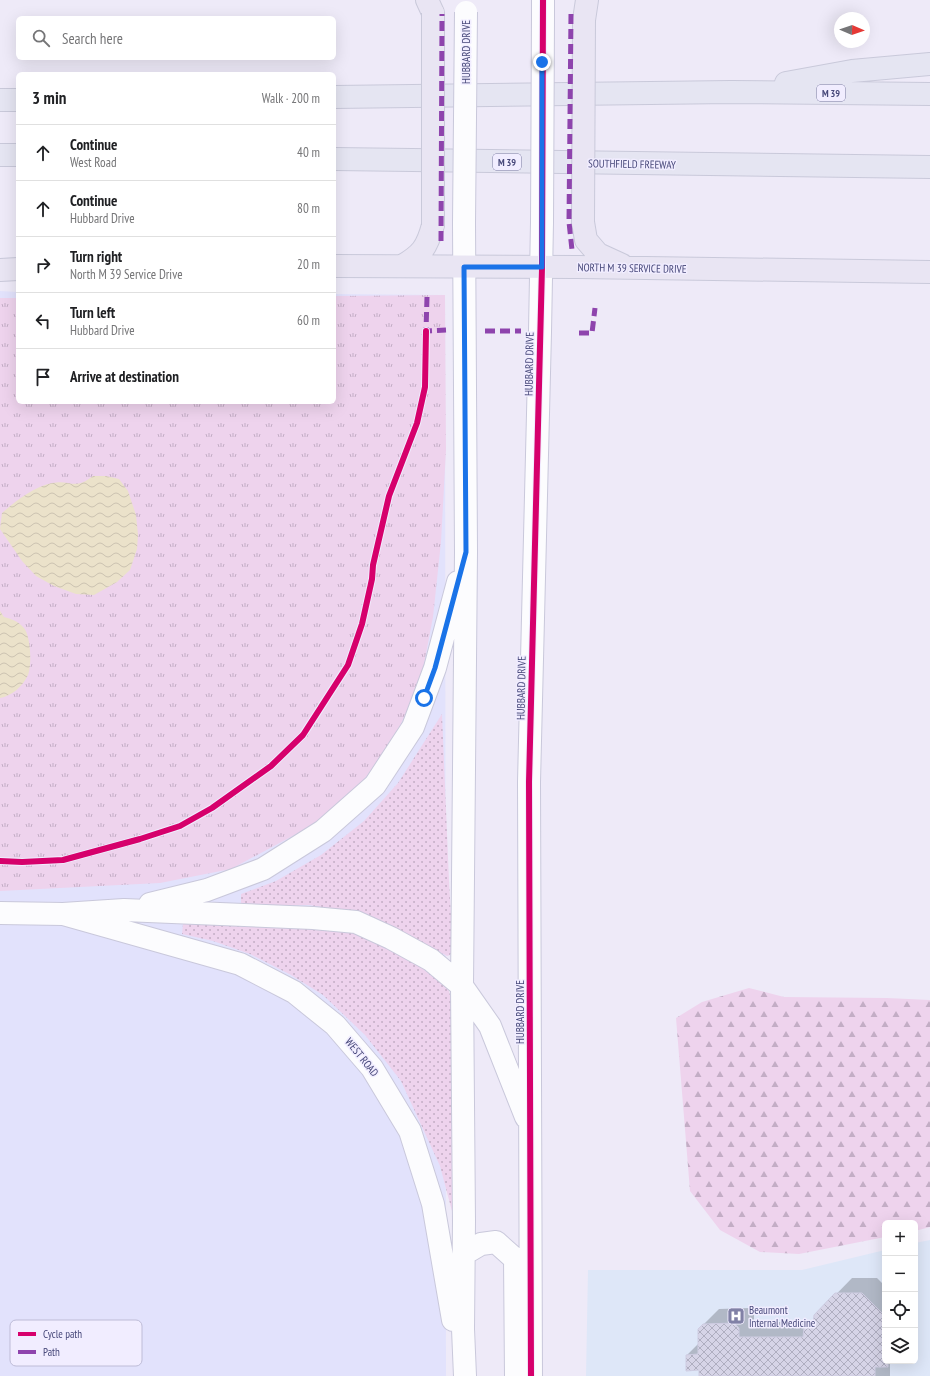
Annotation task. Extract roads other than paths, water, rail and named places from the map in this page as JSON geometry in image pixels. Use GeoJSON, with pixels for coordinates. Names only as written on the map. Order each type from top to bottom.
{"type":"FeatureCollection","features":[{"type":"Feature","properties":{"kind":"highway"},"geometry":{"type":"LineString","coordinates":[[731,92],[852,71],[930,64]]}},
{"type":"Feature","properties":{"kind":"highway","name":"M 39"},"geometry":{"type":"LineString","coordinates":[[336,97],[731,92],[930,94]]}},
{"type":"Feature","properties":{"kind":"highway"},"geometry":{"type":"LineString","coordinates":[[0,100],[16,100]]}},
{"type":"Feature","properties":{"kind":"highway"},"geometry":{"type":"LineString","coordinates":[[0,155],[16,155]]}},
{"type":"Feature","properties":{"kind":"highway","name":"SOUTHFIELD FREEWAY"},"geometry":{"type":"LineString","coordinates":[[336,160],[878,167],[930,166]]}},
{"type":"Feature","properties":{"kind":"highway"},"geometry":{"type":"LineString","coordinates":[[878,167],[930,176]]}},
{"type":"Feature","properties":{"kind":"main road"},"geometry":{"type":"LineString","coordinates":[[402,266],[416,258],[424,248],[430,237],[433,226],[430,7]]}},
{"type":"Feature","properties":{"kind":"main road"},"geometry":{"type":"LineString","coordinates":[[585,10],[583,222],[586,240],[598,254],[629,268]]}},
{"type":"Feature","properties":{"kind":"main road","name":"NORTH M 39 SERVICE DRIVE"},"geometry":{"type":"LineString","coordinates":[[336,266],[930,272]]}},
{"type":"Feature","properties":{"kind":"main road"},"geometry":{"type":"LineString","coordinates":[[0,270],[16,269]]}},
{"type":"Feature","properties":{"kind":"street","name":"HUBBARD DRIVE"},"geometry":{"type":"LineString","coordinates":[[464,1376],[462,986],[466,552],[464,222],[466,6]]}},
{"type":"Feature","properties":{"kind":"street","name":"HUBBARD DRIVE"},"geometry":{"type":"LineString","coordinates":[[531,1376],[529,782],[542,267],[543,8]]}},
{"type":"Feature","properties":{"kind":"street","name":"WEST ROAD"},"geometry":{"type":"LineString","coordinates":[[124,910],[207,890],[263,868],[323,831],[374,785],[413,727],[435,668],[466,552]]}},
{"type":"Feature","properties":{"kind":"street","name":"WEST ROAD"},"geometry":{"type":"LineString","coordinates":[[0,913],[63,914],[124,910],[313,918],[356,922],[391,938],[431,960],[462,986],[490,1026],[531,1129]]}},
{"type":"Feature","properties":{"kind":"street","name":"WEST ROAD"},"geometry":{"type":"LineString","coordinates":[[63,914],[240,964],[294,992],[335,1025],[372,1068],[410,1131],[433,1204],[464,1376]]}},
{"type":"Feature","properties":{"kind":"street"},"geometry":{"type":"LineString","coordinates":[[464,1254],[481,1244],[496,1242],[515,1260],[516,1376]]}},
{"type":"Feature","properties":{"kind":"water"},"geometry":{"type":"Polygon","coordinates":[[[93,476],[106,476],[119,479],[128,491],[136,515],[138,535],[137,549],[130,570],[117,582],[94,595],[76,594],[54,586],[36,576],[22,561],[0,529],[2,513],[19,499],[45,485],[58,482],[77,484],[93,476]]]}},
{"type":"Feature","properties":{"kind":"water"},"geometry":{"type":"Polygon","coordinates":[[[0,611],[4,617],[17,622],[26,631],[28,636],[30,658],[28,675],[23,683],[13,693],[0,698],[0,611]]]}},
{"type":"Feature","properties":{"kind":"place","name":"Beaumont Internal Medicine"},"geometry":{"type":"Point","coordinates":[736,1316]}}]}
